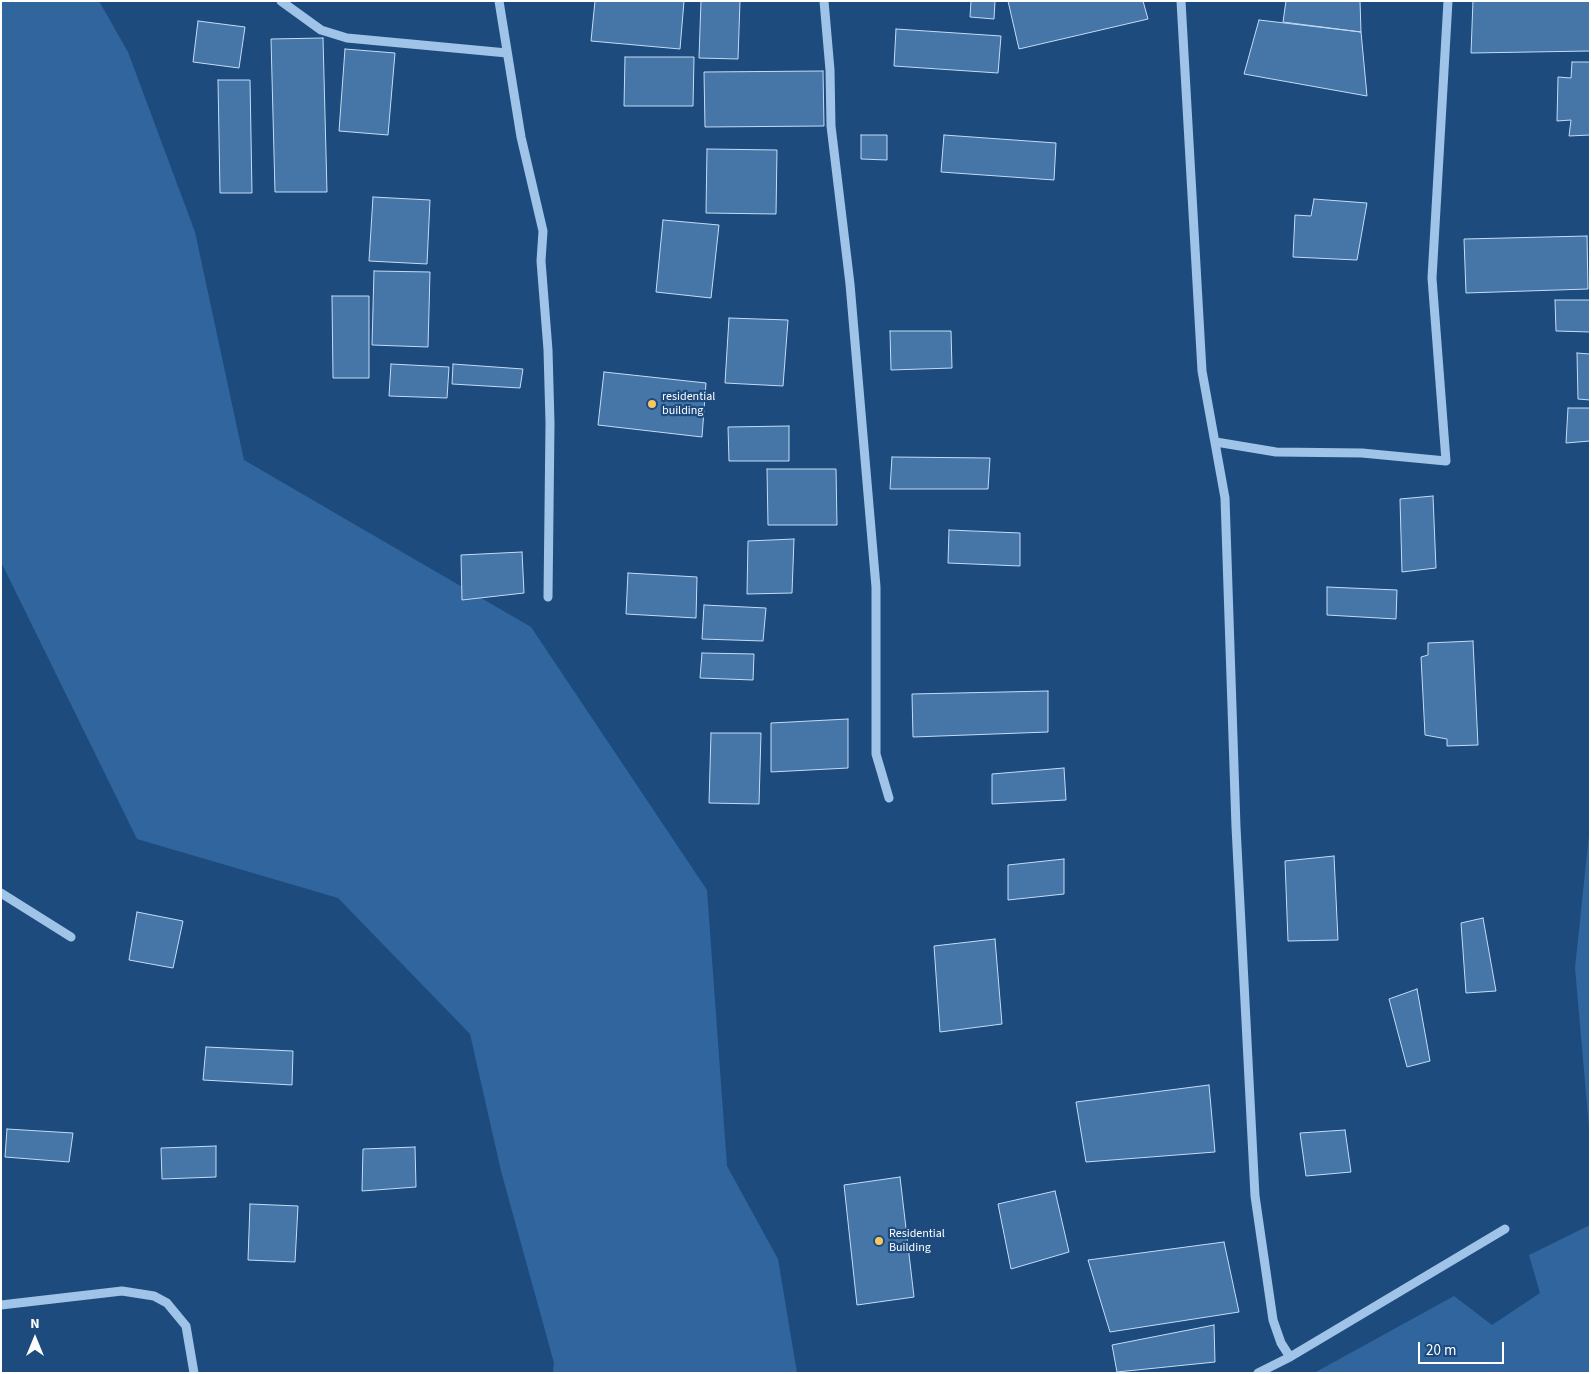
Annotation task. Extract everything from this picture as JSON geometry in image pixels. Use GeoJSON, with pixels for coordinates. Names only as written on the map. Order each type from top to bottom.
{"type":"FeatureCollection","features":[{"type":"Feature","properties":{"kind":"street"},"geometry":{"type":"LineString","coordinates":[[281,1],[321,30],[347,38],[507,52]]}},
{"type":"Feature","properties":{"kind":"street"},"geometry":{"type":"LineString","coordinates":[[499,1],[521,138],[543,231],[541,261],[548,350],[550,414],[548,597]]}},
{"type":"Feature","properties":{"kind":"street"},"geometry":{"type":"LineString","coordinates":[[824,1],[830,70],[831,126],[850,284],[876,587],[876,754],[888,798]]}},
{"type":"Feature","properties":{"kind":"street"},"geometry":{"type":"LineString","coordinates":[[1180,1],[1202,371],[1225,498],[1236,827],[1255,1196],[1273,1320],[1281,1342],[1290,1357]]}},
{"type":"Feature","properties":{"kind":"street"},"geometry":{"type":"LineString","coordinates":[[1216,442],[1276,452],[1362,453],[1446,462],[1432,278],[1448,1]]}},
{"type":"Feature","properties":{"kind":"street"},"geometry":{"type":"LineString","coordinates":[[1,892],[72,937]]}},
{"type":"Feature","properties":{"kind":"street"},"geometry":{"type":"LineString","coordinates":[[1258,1373],[1290,1357],[1505,1229]]}},
{"type":"Feature","properties":{"kind":"street"},"geometry":{"type":"LineString","coordinates":[[1,1305],[122,1291],[154,1296],[167,1303],[186,1326],[194,1373]]}},
{"type":"Feature","properties":{"kind":"shaded area"},"geometry":{"type":"Polygon","coordinates":[[[1,1],[99,1],[128,52],[195,232],[244,460],[531,627],[707,890],[727,1166],[778,1259],[797,1373],[553,1373],[554,1363],[501,1171],[470,1034],[338,898],[137,839],[1,562],[1,1]]]}},
{"type":"Feature","properties":{"kind":"shaded area"},"geometry":{"type":"Polygon","coordinates":[[[1590,825],[1590,1139],[1575,968],[1590,825]]]}},
{"type":"Feature","properties":{"kind":"shaded area"},"geometry":{"type":"Polygon","coordinates":[[[1590,1225],[1590,1373],[1314,1373],[1454,1296],[1492,1325],[1540,1293],[1529,1255],[1590,1225]]]}},
{"type":"Feature","properties":{"kind":"building"},"geometry":{"type":"Polygon","coordinates":[[[595,1],[684,1],[680,49],[591,41],[595,1]]]}},
{"type":"Feature","properties":{"kind":"building"},"geometry":{"type":"Polygon","coordinates":[[[701,1],[740,1],[738,59],[699,58],[701,1]]]}},
{"type":"Feature","properties":{"kind":"building"},"geometry":{"type":"Polygon","coordinates":[[[971,1],[995,1],[994,19],[970,17],[971,1]]]}},
{"type":"Feature","properties":{"kind":"building"},"geometry":{"type":"Polygon","coordinates":[[[1008,1],[1143,1],[1148,19],[1019,49],[1008,1]]]}},
{"type":"Feature","properties":{"kind":"building"},"geometry":{"type":"Polygon","coordinates":[[[1286,1],[1360,1],[1361,32],[1283,22],[1286,1]]]}},
{"type":"Feature","properties":{"kind":"building"},"geometry":{"type":"Polygon","coordinates":[[[1473,1],[1590,1],[1590,51],[1471,53],[1473,1]]]}},
{"type":"Feature","properties":{"kind":"building"},"geometry":{"type":"Polygon","coordinates":[[[1259,20],[1361,32],[1367,96],[1244,74],[1259,20]]]}},
{"type":"Feature","properties":{"kind":"building"},"geometry":{"type":"Polygon","coordinates":[[[198,21],[245,27],[239,68],[193,62],[198,21]]]}},
{"type":"Feature","properties":{"kind":"building"},"geometry":{"type":"Polygon","coordinates":[[[896,29],[1001,36],[998,73],[894,66],[896,29]]]}},
{"type":"Feature","properties":{"kind":"building"},"geometry":{"type":"Polygon","coordinates":[[[323,38],[327,192],[275,192],[271,39],[323,38]]]}},
{"type":"Feature","properties":{"kind":"building"},"geometry":{"type":"Polygon","coordinates":[[[345,49],[395,53],[388,135],[339,131],[345,49]]]}},
{"type":"Feature","properties":{"kind":"building"},"geometry":{"type":"Polygon","coordinates":[[[625,57],[694,57],[693,106],[624,106],[625,57]]]}},
{"type":"Feature","properties":{"kind":"building"},"geometry":{"type":"Polygon","coordinates":[[[1572,62],[1590,62],[1590,135],[1569,136],[1571,120],[1557,121],[1558,77],[1571,78],[1572,62]]]}},
{"type":"Feature","properties":{"kind":"building"},"geometry":{"type":"Polygon","coordinates":[[[823,71],[824,126],[705,127],[704,72],[823,71]]]}},
{"type":"Feature","properties":{"kind":"building"},"geometry":{"type":"Polygon","coordinates":[[[218,80],[250,80],[252,193],[220,193],[218,80]]]}},
{"type":"Feature","properties":{"kind":"building"},"geometry":{"type":"Polygon","coordinates":[[[861,135],[887,135],[887,160],[861,159],[861,135]]]}},
{"type":"Feature","properties":{"kind":"building"},"geometry":{"type":"Polygon","coordinates":[[[944,135],[1056,143],[1054,180],[941,172],[944,135]]]}},
{"type":"Feature","properties":{"kind":"building"},"geometry":{"type":"Polygon","coordinates":[[[707,149],[777,150],[776,214],[706,213],[707,149]]]}},
{"type":"Feature","properties":{"kind":"building"},"geometry":{"type":"Polygon","coordinates":[[[373,197],[430,200],[427,264],[369,261],[373,197]]]}},
{"type":"Feature","properties":{"kind":"building"},"geometry":{"type":"Polygon","coordinates":[[[1314,199],[1367,203],[1357,260],[1293,257],[1295,215],[1311,216],[1314,199]]]}},
{"type":"Feature","properties":{"kind":"building"},"geometry":{"type":"Polygon","coordinates":[[[663,220],[719,225],[711,298],[656,292],[663,220]]]}},
{"type":"Feature","properties":{"kind":"building"},"geometry":{"type":"Polygon","coordinates":[[[1587,236],[1588,289],[1466,293],[1464,239],[1587,236]]]}},
{"type":"Feature","properties":{"kind":"building"},"geometry":{"type":"Polygon","coordinates":[[[374,271],[430,272],[428,347],[372,345],[374,271]]]}},
{"type":"Feature","properties":{"kind":"building"},"geometry":{"type":"Polygon","coordinates":[[[332,296],[369,296],[369,378],[333,378],[332,296]]]}},
{"type":"Feature","properties":{"kind":"building"},"geometry":{"type":"Polygon","coordinates":[[[1555,300],[1590,300],[1590,332],[1556,331],[1555,300]]]}},
{"type":"Feature","properties":{"kind":"building","name":"Residential Building"},"geometry":{"type":"Polygon","coordinates":[[[729,318],[788,320],[783,386],[725,383],[729,318]]]}},
{"type":"Feature","properties":{"kind":"building"},"geometry":{"type":"Polygon","coordinates":[[[890,331],[951,331],[952,368],[891,370],[890,331]]]}},
{"type":"Feature","properties":{"kind":"building"},"geometry":{"type":"Polygon","coordinates":[[[1577,353],[1590,354],[1590,400],[1578,399],[1577,353]]]}},
{"type":"Feature","properties":{"kind":"building"},"geometry":{"type":"Polygon","coordinates":[[[391,364],[449,367],[447,398],[389,396],[391,364]]]}},
{"type":"Feature","properties":{"kind":"building"},"geometry":{"type":"Polygon","coordinates":[[[453,364],[523,369],[520,388],[452,384],[453,364]]]}},
{"type":"Feature","properties":{"kind":"building","name":"residential building"},"geometry":{"type":"Polygon","coordinates":[[[604,372],[706,383],[702,437],[598,425],[604,372]]]}},
{"type":"Feature","properties":{"kind":"building"},"geometry":{"type":"Polygon","coordinates":[[[1568,408],[1590,408],[1590,441],[1566,443],[1568,408]]]}},
{"type":"Feature","properties":{"kind":"building","name":"Residential Building"},"geometry":{"type":"Polygon","coordinates":[[[789,426],[789,461],[729,461],[728,427],[789,426]]]}},
{"type":"Feature","properties":{"kind":"building"},"geometry":{"type":"Polygon","coordinates":[[[892,457],[990,458],[988,489],[890,489],[892,457]]]}},
{"type":"Feature","properties":{"kind":"building"},"geometry":{"type":"Polygon","coordinates":[[[767,469],[836,469],[837,525],[768,525],[767,469]]]}},
{"type":"Feature","properties":{"kind":"building"},"geometry":{"type":"Polygon","coordinates":[[[1433,496],[1436,568],[1402,572],[1400,499],[1433,496]]]}},
{"type":"Feature","properties":{"kind":"building"},"geometry":{"type":"Polygon","coordinates":[[[949,530],[1020,533],[1020,566],[948,563],[949,530]]]}},
{"type":"Feature","properties":{"kind":"building"},"geometry":{"type":"Polygon","coordinates":[[[794,539],[792,593],[747,594],[748,541],[794,539]]]}},
{"type":"Feature","properties":{"kind":"building"},"geometry":{"type":"Polygon","coordinates":[[[522,552],[524,593],[462,600],[461,555],[522,552]]]}},
{"type":"Feature","properties":{"kind":"building"},"geometry":{"type":"Polygon","coordinates":[[[628,573],[697,577],[696,618],[626,614],[628,573]]]}},
{"type":"Feature","properties":{"kind":"building"},"geometry":{"type":"Polygon","coordinates":[[[1327,587],[1397,590],[1396,619],[1327,615],[1327,587]]]}},
{"type":"Feature","properties":{"kind":"building"},"geometry":{"type":"Polygon","coordinates":[[[704,605],[766,608],[763,641],[702,639],[704,605]]]}},
{"type":"Feature","properties":{"kind":"building"},"geometry":{"type":"Polygon","coordinates":[[[1473,641],[1478,745],[1447,746],[1447,739],[1425,735],[1421,657],[1428,655],[1428,643],[1473,641]]]}},
{"type":"Feature","properties":{"kind":"building"},"geometry":{"type":"Polygon","coordinates":[[[702,653],[754,654],[753,680],[700,678],[702,653]]]}},
{"type":"Feature","properties":{"kind":"building"},"geometry":{"type":"Polygon","coordinates":[[[1048,691],[1048,732],[913,737],[912,694],[1048,691]]]}},
{"type":"Feature","properties":{"kind":"building"},"geometry":{"type":"Polygon","coordinates":[[[848,719],[848,768],[771,772],[771,723],[848,719]]]}},
{"type":"Feature","properties":{"kind":"building"},"geometry":{"type":"Polygon","coordinates":[[[711,733],[761,733],[759,804],[709,803],[711,733]]]}},
{"type":"Feature","properties":{"kind":"building"},"geometry":{"type":"Polygon","coordinates":[[[1064,768],[1066,800],[992,804],[992,774],[1064,768]]]}},
{"type":"Feature","properties":{"kind":"building"},"geometry":{"type":"Polygon","coordinates":[[[1334,856],[1338,940],[1288,941],[1285,861],[1334,856]]]}},
{"type":"Feature","properties":{"kind":"building"},"geometry":{"type":"Polygon","coordinates":[[[1064,859],[1064,894],[1008,900],[1008,865],[1064,859]]]}},
{"type":"Feature","properties":{"kind":"building"},"geometry":{"type":"Polygon","coordinates":[[[137,912],[183,921],[173,968],[129,960],[137,912]]]}},
{"type":"Feature","properties":{"kind":"building"},"geometry":{"type":"Polygon","coordinates":[[[1483,918],[1496,991],[1466,993],[1461,923],[1483,918]]]}},
{"type":"Feature","properties":{"kind":"building"},"geometry":{"type":"Polygon","coordinates":[[[995,939],[1002,1024],[940,1032],[934,946],[995,939]]]}},
{"type":"Feature","properties":{"kind":"building"},"geometry":{"type":"Polygon","coordinates":[[[1417,989],[1430,1061],[1407,1067],[1389,999],[1417,989]]]}},
{"type":"Feature","properties":{"kind":"building"},"geometry":{"type":"Polygon","coordinates":[[[206,1047],[293,1051],[292,1085],[203,1080],[206,1047]]]}},
{"type":"Feature","properties":{"kind":"building"},"geometry":{"type":"Polygon","coordinates":[[[1209,1085],[1215,1152],[1086,1162],[1076,1102],[1209,1085]]]}},
{"type":"Feature","properties":{"kind":"building"},"geometry":{"type":"Polygon","coordinates":[[[7,1129],[73,1133],[69,1162],[5,1157],[7,1129]]]}},
{"type":"Feature","properties":{"kind":"building"},"geometry":{"type":"Polygon","coordinates":[[[1345,1130],[1351,1172],[1306,1176],[1300,1133],[1345,1130]]]}},
{"type":"Feature","properties":{"kind":"building"},"geometry":{"type":"Polygon","coordinates":[[[216,1146],[216,1177],[162,1179],[161,1148],[216,1146]]]}},
{"type":"Feature","properties":{"kind":"building"},"geometry":{"type":"Polygon","coordinates":[[[415,1147],[416,1187],[362,1191],[363,1149],[415,1147]]]}},
{"type":"Feature","properties":{"kind":"building","name":"Residential Building"},"geometry":{"type":"Polygon","coordinates":[[[900,1177],[914,1297],[857,1305],[844,1185],[900,1177]]]}},
{"type":"Feature","properties":{"kind":"building"},"geometry":{"type":"Polygon","coordinates":[[[1055,1191],[1069,1252],[1011,1269],[998,1204],[1055,1191]]]}},
{"type":"Feature","properties":{"kind":"building"},"geometry":{"type":"Polygon","coordinates":[[[250,1204],[298,1206],[295,1262],[248,1260],[250,1204]]]}},
{"type":"Feature","properties":{"kind":"building"},"geometry":{"type":"Polygon","coordinates":[[[1224,1242],[1239,1312],[1110,1332],[1088,1260],[1224,1242]]]}},
{"type":"Feature","properties":{"kind":"building"},"geometry":{"type":"Polygon","coordinates":[[[1214,1325],[1215,1362],[1117,1372],[1112,1345],[1214,1325]]]}},
{"type":"Feature","properties":{"kind":"place","name":"residential building"},"geometry":{"type":"Point","coordinates":[652,404]}},
{"type":"Feature","properties":{"kind":"place","name":"Residential Building"},"geometry":{"type":"Point","coordinates":[879,1241]}}]}
